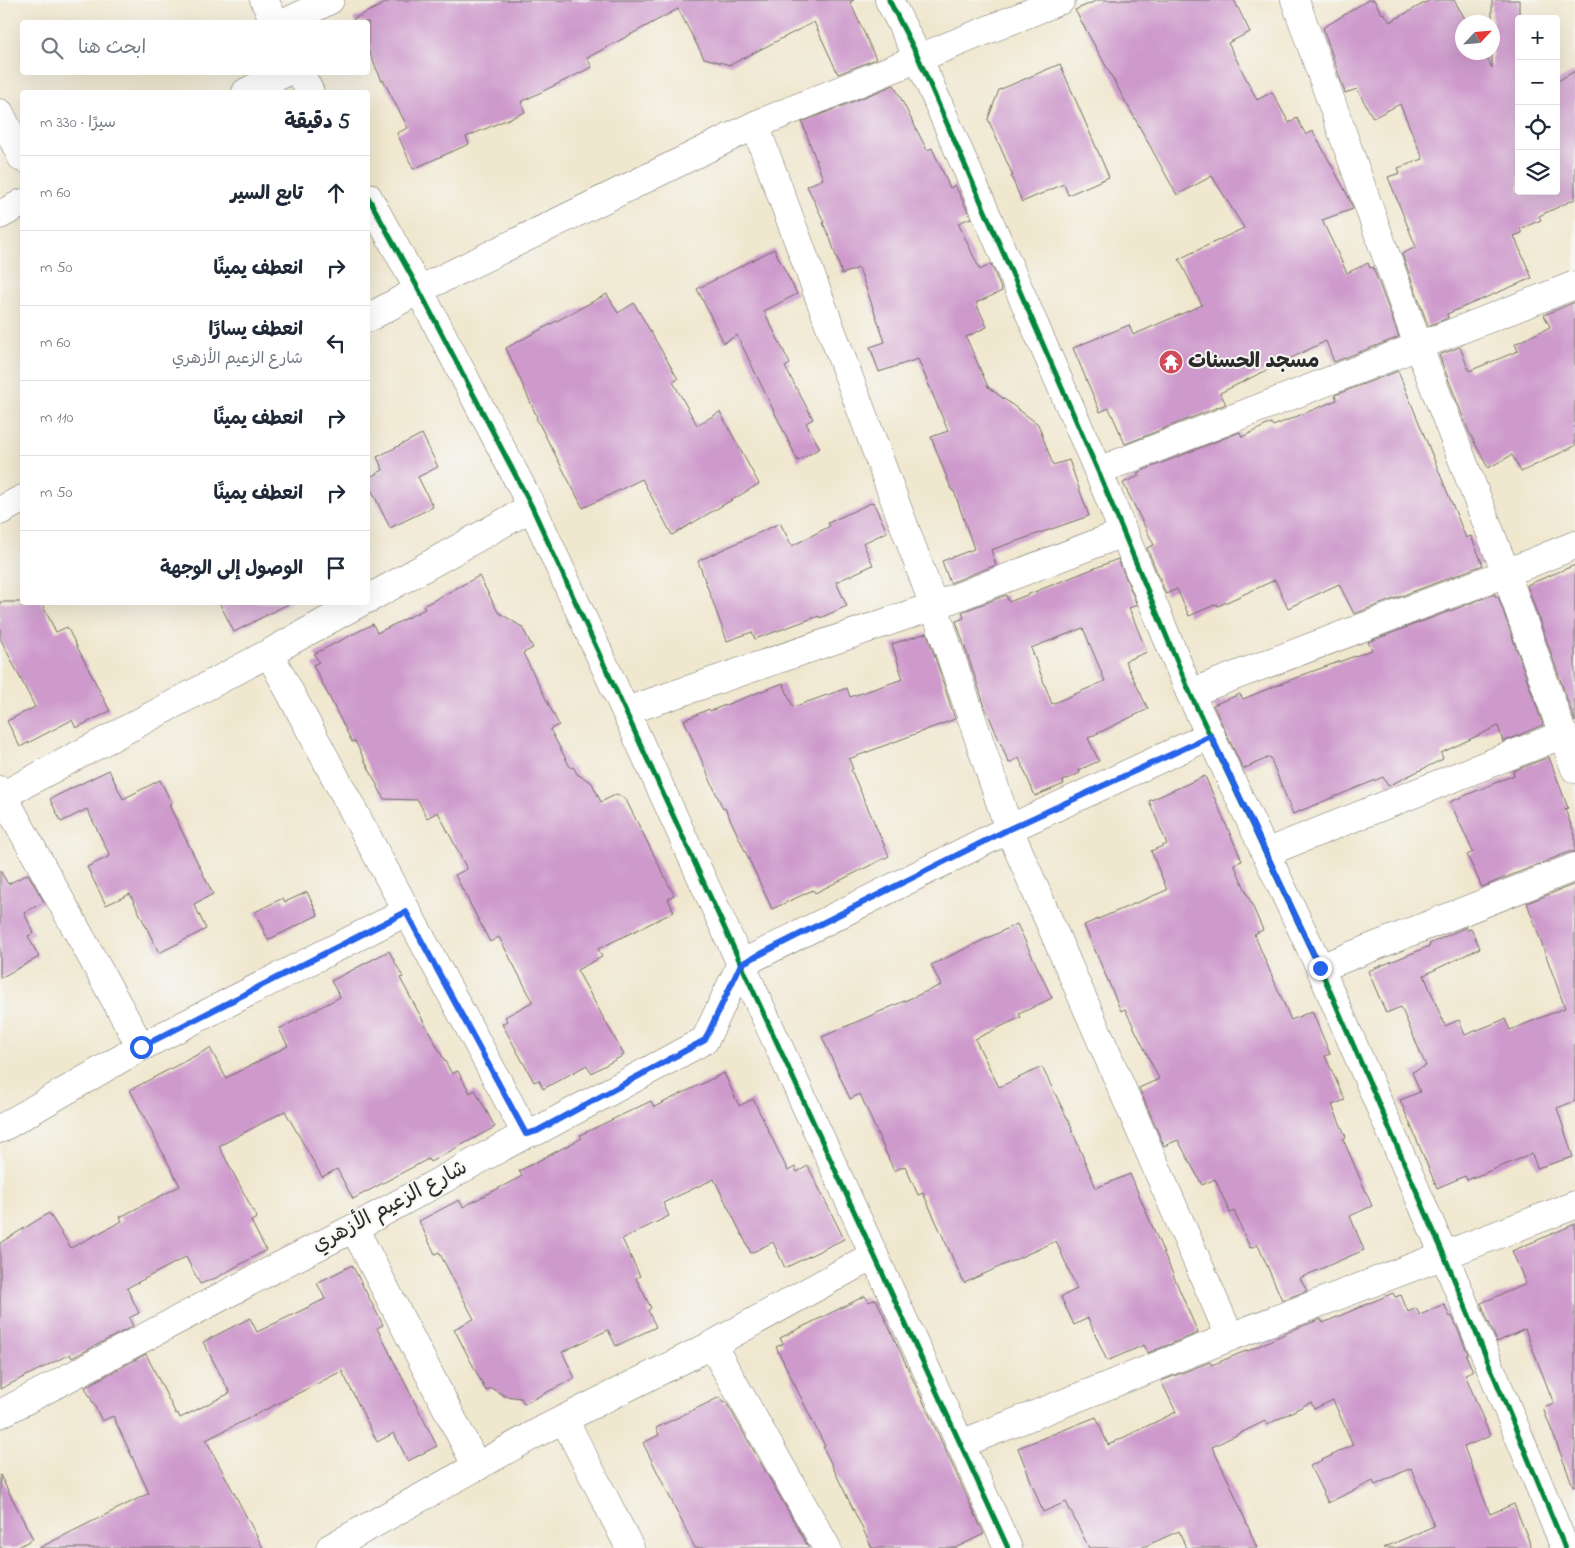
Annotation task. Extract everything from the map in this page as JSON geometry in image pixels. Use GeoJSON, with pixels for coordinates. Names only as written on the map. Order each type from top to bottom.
{"type":"FeatureCollection","features":[{"type":"Feature","properties":{"kind":"street"},"geometry":{"type":"LineString","coordinates":[[264,0],[274,20]]}},
{"type":"Feature","properties":{"kind":"street"},"geometry":{"type":"LineString","coordinates":[[291,20],[330,0]]}},
{"type":"Feature","properties":{"kind":"street"},"geometry":{"type":"LineString","coordinates":[[889,0],[918,57],[1098,471],[1190,693],[1320,968],[1444,1255],[1565,1548]]}},
{"type":"Feature","properties":{"kind":"street"},"geometry":{"type":"LineString","coordinates":[[370,317],[419,290],[755,125],[1061,0]]}},
{"type":"Feature","properties":{"kind":"street"},"geometry":{"type":"LineString","coordinates":[[1295,0],[1418,345],[1506,573],[1575,769]]}},
{"type":"Feature","properties":{"kind":"street"},"geometry":{"type":"LineString","coordinates":[[250,90],[281,75]]}},
{"type":"Feature","properties":{"kind":"street"},"geometry":{"type":"LineString","coordinates":[[302,75],[309,90]]}},
{"type":"Feature","properties":{"kind":"street"},"geometry":{"type":"LineString","coordinates":[[0,113],[20,154]]}},
{"type":"Feature","properties":{"kind":"street"},"geometry":{"type":"LineString","coordinates":[[755,125],[934,606],[1009,829],[1230,1337]]}},
{"type":"Feature","properties":{"kind":"street"},"geometry":{"type":"LineString","coordinates":[[370,201],[419,290],[532,507],[1008,1548]]}},
{"type":"Feature","properties":{"kind":"street"},"geometry":{"type":"LineString","coordinates":[[0,215],[20,204]]}},
{"type":"Feature","properties":{"kind":"street"},"geometry":{"type":"LineString","coordinates":[[1098,471],[1575,284]]}},
{"type":"Feature","properties":{"kind":"street"},"geometry":{"type":"LineString","coordinates":[[0,511],[20,501]]}},
{"type":"Feature","properties":{"kind":"street"},"geometry":{"type":"LineString","coordinates":[[370,598],[532,507]]}},
{"type":"Feature","properties":{"kind":"street"},"geometry":{"type":"LineString","coordinates":[[626,711],[934,606],[1123,534]]}},
{"type":"Feature","properties":{"kind":"street"},"geometry":{"type":"LineString","coordinates":[[1190,693],[1575,545]]}},
{"type":"Feature","properties":{"kind":"street"},"geometry":{"type":"LineString","coordinates":[[141,1047],[1,794],[269,654],[356,605]]}},
{"type":"Feature","properties":{"kind":"street"},"geometry":{"type":"LineString","coordinates":[[269,654],[526,1134]]}},
{"type":"Feature","properties":{"kind":"street"},"geometry":{"type":"LineString","coordinates":[[1265,853],[1564,734]]}},
{"type":"Feature","properties":{"kind":"street"},"geometry":{"type":"LineString","coordinates":[[741,964],[1009,829],[1211,736]]}},
{"type":"Feature","properties":{"kind":"street"},"geometry":{"type":"LineString","coordinates":[[1320,968],[1575,867]]}},
{"type":"Feature","properties":{"kind":"street"},"geometry":{"type":"LineString","coordinates":[[0,1128],[141,1047],[406,912]]}},
{"type":"Feature","properties":{"kind":"street","name":"شارع الزعيم الأزهري"},"geometry":{"type":"LineString","coordinates":[[0,1414],[354,1228],[526,1134],[537,1131],[705,1040],[741,964]]}},
{"type":"Feature","properties":{"kind":"street"},"geometry":{"type":"LineString","coordinates":[[961,1444],[1230,1337],[1575,1205]]}},
{"type":"Feature","properties":{"kind":"street"},"geometry":{"type":"LineString","coordinates":[[354,1228],[477,1467]]}},
{"type":"Feature","properties":{"kind":"street"},"geometry":{"type":"LineString","coordinates":[[330,1548],[564,1419],[712,1345],[874,1255]]}},
{"type":"Feature","properties":{"kind":"street"},"geometry":{"type":"LineString","coordinates":[[712,1345],[827,1548]]}},
{"type":"Feature","properties":{"kind":"street"},"geometry":{"type":"LineString","coordinates":[[564,1419],[630,1548]]}},
{"type":"Feature","properties":{"kind":"building"},"geometry":{"type":"Polygon","coordinates":[[[392,0],[854,0],[850,2],[876,59],[838,74],[814,22],[730,65],[704,58],[678,9],[587,58],[592,67],[521,102],[525,112],[466,137],[469,144],[413,169],[397,133],[408,128],[382,81],[370,54],[370,20],[353,19],[392,0]]]}},
{"type":"Feature","properties":{"kind":"building"},"geometry":{"type":"Polygon","coordinates":[[[1098,0],[1234,0],[1250,32],[1228,43],[1257,100],[1272,92],[1289,123],[1297,118],[1306,135],[1313,131],[1353,209],[1322,220],[1347,273],[1368,263],[1370,268],[1373,267],[1399,337],[1334,362],[1326,341],[1220,393],[1226,404],[1125,444],[1109,408],[1100,412],[1073,348],[1129,325],[1133,335],[1202,305],[1179,259],[1244,228],[1212,176],[1177,195],[1075,10],[1098,0]]]}},
{"type":"Feature","properties":{"kind":"building"},"geometry":{"type":"Polygon","coordinates":[[[1368,0],[1374,0],[1382,14],[1384,13],[1390,22],[1430,0],[1454,0],[1463,15],[1455,15],[1455,60],[1488,60],[1492,68],[1492,60],[1500,60],[1500,15],[1492,15],[1492,0],[1519,0],[1519,15],[1515,15],[1515,195],[1560,195],[1560,80],[1575,71],[1575,199],[1539,216],[1541,220],[1520,229],[1522,233],[1514,236],[1532,278],[1447,314],[1448,318],[1428,326],[1402,254],[1416,247],[1388,177],[1400,173],[1398,168],[1423,159],[1400,104],[1373,118],[1357,89],[1345,93],[1323,28],[1368,0]]]}},
{"type":"Feature","properties":{"kind":"building"},"geometry":{"type":"Polygon","coordinates":[[[1060,64],[1109,177],[1068,195],[1064,184],[1022,202],[1011,176],[1013,176],[988,119],[999,90],[1060,64]]]}},
{"type":"Feature","properties":{"kind":"building"},"geometry":{"type":"Polygon","coordinates":[[[894,85],[927,150],[932,148],[950,188],[955,185],[971,218],[958,223],[980,270],[991,264],[1002,291],[976,303],[987,327],[966,337],[988,387],[1038,424],[1053,465],[1069,460],[1089,516],[991,550],[996,565],[950,583],[942,561],[974,549],[954,491],[952,491],[931,437],[948,431],[918,359],[879,372],[870,347],[885,342],[859,268],[842,274],[824,222],[807,186],[823,179],[802,122],[894,85]]]}},
{"type":"Feature","properties":{"kind":"building"},"geometry":{"type":"Polygon","coordinates":[[[774,249],[797,294],[764,311],[790,364],[785,367],[813,419],[806,423],[820,448],[798,461],[737,335],[724,343],[697,289],[774,249]]]}},
{"type":"Feature","properties":{"kind":"building"},"geometry":{"type":"Polygon","coordinates":[[[607,294],[618,313],[634,303],[678,379],[673,382],[697,425],[720,412],[759,484],[672,535],[642,479],[583,508],[536,418],[506,348],[607,294]]]}},
{"type":"Feature","properties":{"kind":"building"},"geometry":{"type":"Polygon","coordinates":[[[1575,302],[1575,446],[1521,472],[1512,455],[1488,468],[1468,430],[1439,355],[1460,347],[1469,371],[1518,351],[1515,344],[1550,327],[1544,315],[1575,302]]]}},
{"type":"Feature","properties":{"kind":"building"},"geometry":{"type":"Polygon","coordinates":[[[1398,371],[1466,538],[1471,536],[1483,565],[1354,614],[1339,584],[1288,608],[1275,580],[1218,606],[1217,604],[1189,616],[1177,589],[1166,594],[1147,548],[1154,545],[1123,483],[1139,476],[1137,473],[1240,432],[1242,437],[1271,423],[1273,426],[1337,400],[1335,395],[1398,371]]]}},
{"type":"Feature","properties":{"kind":"building"},"geometry":{"type":"Polygon","coordinates":[[[422,434],[438,467],[418,477],[433,507],[390,528],[370,487],[370,477],[383,470],[377,457],[422,434]]]}},
{"type":"Feature","properties":{"kind":"building"},"geometry":{"type":"Polygon","coordinates":[[[873,502],[887,532],[863,543],[873,565],[836,582],[847,606],[820,618],[819,616],[755,639],[752,632],[727,641],[698,561],[780,523],[792,546],[830,526],[828,523],[873,502]]]}},
{"type":"Feature","properties":{"kind":"building"},"geometry":{"type":"Polygon","coordinates":[[[1118,559],[1137,605],[1129,608],[1147,652],[1125,661],[1148,709],[1088,738],[1099,761],[1079,770],[1080,773],[1063,781],[1064,784],[1035,796],[1019,758],[1009,763],[985,707],[956,621],[964,618],[962,612],[1006,595],[1009,602],[1118,559]],[[1083,628],[1031,648],[1052,704],[1105,681],[1083,628]]]}},
{"type":"Feature","properties":{"kind":"building"},"geometry":{"type":"Polygon","coordinates":[[[1575,565],[1575,722],[1527,585],[1575,565]]]}},
{"type":"Feature","properties":{"kind":"building"},"geometry":{"type":"Polygon","coordinates":[[[479,576],[498,612],[522,627],[533,648],[523,653],[559,725],[550,729],[570,767],[574,768],[577,774],[592,783],[601,802],[617,794],[626,800],[674,895],[668,899],[674,912],[598,949],[602,957],[577,970],[624,1055],[591,1073],[587,1065],[543,1089],[539,1080],[534,1082],[502,1024],[507,1021],[505,1017],[532,1002],[531,998],[499,937],[490,942],[455,875],[467,869],[438,812],[427,818],[418,800],[384,799],[355,741],[352,742],[313,665],[319,662],[314,654],[373,624],[377,633],[425,609],[423,606],[479,576]]]}},
{"type":"Feature","properties":{"kind":"building"},"geometry":{"type":"Polygon","coordinates":[[[1495,594],[1496,597],[1498,596],[1543,725],[1503,742],[1498,726],[1441,753],[1443,759],[1388,786],[1383,777],[1293,814],[1270,757],[1243,769],[1213,705],[1240,694],[1243,699],[1372,650],[1368,642],[1495,594]]]}},
{"type":"Feature","properties":{"kind":"building"},"geometry":{"type":"Polygon","coordinates":[[[0,602],[20,602],[20,605],[42,605],[56,632],[67,627],[110,711],[76,728],[72,720],[20,747],[7,721],[35,707],[0,638],[0,602]]]}},
{"type":"Feature","properties":{"kind":"building"},"geometry":{"type":"Polygon","coordinates":[[[220,605],[286,605],[234,632],[220,605]]]}},
{"type":"Feature","properties":{"kind":"building"},"geometry":{"type":"Polygon","coordinates":[[[927,633],[955,719],[849,759],[853,769],[851,770],[889,856],[815,893],[813,890],[772,909],[725,808],[723,809],[684,720],[709,709],[710,711],[783,683],[793,707],[847,688],[850,697],[903,679],[892,644],[927,633]]]}},
{"type":"Feature","properties":{"kind":"building"},"geometry":{"type":"Polygon","coordinates":[[[1549,757],[1568,808],[1565,809],[1575,835],[1575,852],[1569,852],[1482,887],[1467,855],[1473,852],[1450,802],[1514,775],[1513,771],[1549,757]]]}},
{"type":"Feature","properties":{"kind":"building"},"geometry":{"type":"Polygon","coordinates":[[[109,770],[123,799],[160,780],[172,804],[169,805],[213,894],[194,904],[206,929],[159,953],[130,894],[106,905],[87,867],[110,856],[87,809],[61,822],[50,799],[109,770]]]}},
{"type":"Feature","properties":{"kind":"building"},"geometry":{"type":"Polygon","coordinates":[[[1205,776],[1242,861],[1234,864],[1263,930],[1254,934],[1291,1020],[1312,1011],[1330,1054],[1325,1056],[1345,1100],[1332,1105],[1346,1137],[1343,1139],[1372,1206],[1350,1216],[1364,1250],[1300,1278],[1307,1291],[1282,1300],[1258,1245],[1250,1248],[1234,1211],[1230,1213],[1215,1179],[1202,1185],[1178,1140],[1164,1146],[1139,1088],[1159,1079],[1125,1009],[1121,1011],[1084,925],[1167,890],[1151,851],[1167,844],[1149,801],[1205,776]]]}},
{"type":"Feature","properties":{"kind":"building"},"geometry":{"type":"Polygon","coordinates":[[[0,870],[8,884],[28,874],[44,902],[24,913],[34,933],[28,936],[39,957],[0,978],[0,870]]]}},
{"type":"Feature","properties":{"kind":"building"},"geometry":{"type":"Polygon","coordinates":[[[1575,884],[1575,1101],[1557,1108],[1573,1157],[1537,1168],[1532,1154],[1467,1180],[1465,1176],[1437,1188],[1400,1100],[1420,1092],[1412,1072],[1426,1066],[1401,1007],[1386,1013],[1368,971],[1430,946],[1429,944],[1466,927],[1467,930],[1471,929],[1480,948],[1424,975],[1445,1026],[1459,1020],[1465,1035],[1505,1019],[1510,1030],[1565,1008],[1527,903],[1575,884]]]}},
{"type":"Feature","properties":{"kind":"building"},"geometry":{"type":"Polygon","coordinates":[[[307,892],[318,915],[268,940],[255,912],[283,898],[285,902],[307,892]]]}},
{"type":"Feature","properties":{"kind":"building"},"geometry":{"type":"Polygon","coordinates":[[[1017,924],[1052,998],[1019,1014],[1021,1017],[975,1039],[999,1087],[1042,1067],[1072,1128],[1096,1188],[1130,1174],[1198,1333],[1148,1353],[1144,1345],[1107,1361],[1088,1318],[1074,1325],[1061,1297],[1077,1289],[1056,1241],[964,1283],[923,1193],[918,1195],[905,1166],[894,1171],[860,1094],[850,1099],[822,1037],[941,985],[931,965],[1017,924]]]}},
{"type":"Feature","properties":{"kind":"building"},"geometry":{"type":"Polygon","coordinates":[[[389,951],[403,977],[400,978],[452,1074],[458,1071],[470,1093],[475,1090],[495,1127],[430,1162],[428,1159],[353,1199],[337,1169],[322,1177],[285,1111],[219,1146],[257,1218],[251,1221],[266,1250],[216,1278],[200,1284],[186,1257],[127,1288],[139,1313],[129,1318],[133,1326],[72,1358],[70,1354],[0,1389],[0,1243],[49,1213],[71,1248],[122,1221],[120,1217],[180,1186],[130,1090],[210,1048],[226,1078],[288,1046],[279,1029],[340,997],[331,981],[389,951]]]}},
{"type":"Feature","properties":{"kind":"building"},"geometry":{"type":"Polygon","coordinates":[[[724,1073],[739,1106],[753,1099],[788,1171],[795,1167],[797,1172],[808,1166],[844,1239],[785,1268],[773,1242],[751,1253],[714,1179],[663,1203],[669,1216],[622,1239],[640,1276],[636,1278],[651,1308],[648,1310],[656,1327],[616,1346],[608,1330],[562,1352],[575,1378],[524,1404],[521,1398],[505,1396],[491,1388],[486,1391],[454,1329],[474,1319],[439,1252],[435,1254],[419,1221],[459,1200],[463,1207],[522,1176],[519,1171],[582,1138],[580,1135],[651,1101],[654,1107],[724,1073]]]}},
{"type":"Feature","properties":{"kind":"building"},"geometry":{"type":"Polygon","coordinates":[[[1575,1224],[1575,1486],[1573,1486],[1543,1408],[1554,1404],[1525,1329],[1497,1342],[1481,1303],[1526,1284],[1512,1251],[1575,1224]]]}},
{"type":"Feature","properties":{"kind":"building"},"geometry":{"type":"Polygon","coordinates":[[[352,1265],[383,1325],[377,1328],[437,1446],[408,1461],[394,1433],[377,1442],[342,1371],[206,1440],[263,1548],[39,1548],[149,1493],[113,1416],[102,1421],[85,1387],[146,1354],[176,1414],[178,1413],[180,1418],[230,1393],[203,1342],[250,1318],[257,1332],[325,1299],[317,1283],[352,1265]]]}},
{"type":"Feature","properties":{"kind":"building"},"geometry":{"type":"Polygon","coordinates":[[[1393,1293],[1395,1297],[1401,1295],[1408,1312],[1416,1308],[1420,1315],[1444,1304],[1450,1317],[1452,1316],[1473,1371],[1465,1374],[1490,1436],[1464,1447],[1490,1514],[1514,1504],[1532,1548],[1383,1548],[1434,1526],[1411,1468],[1375,1485],[1373,1481],[1328,1503],[1310,1466],[1353,1445],[1333,1400],[1314,1409],[1311,1402],[1267,1425],[1265,1421],[1212,1447],[1257,1548],[1186,1548],[1179,1531],[1141,1548],[1089,1548],[1066,1502],[1043,1512],[1018,1448],[1096,1417],[1108,1445],[1176,1412],[1161,1381],[1210,1362],[1212,1365],[1321,1319],[1323,1323],[1393,1293]]]}},
{"type":"Feature","properties":{"kind":"building"},"geometry":{"type":"Polygon","coordinates":[[[865,1296],[869,1302],[876,1299],[984,1534],[955,1548],[872,1548],[823,1447],[825,1446],[776,1347],[783,1344],[780,1338],[865,1296]]]}},
{"type":"Feature","properties":{"kind":"building"},"geometry":{"type":"Polygon","coordinates":[[[720,1397],[723,1403],[726,1402],[809,1548],[695,1548],[643,1443],[659,1435],[656,1428],[720,1397]]]}},
{"type":"Feature","properties":{"kind":"building"},"geometry":{"type":"Polygon","coordinates":[[[0,1475],[33,1539],[16,1548],[0,1548],[0,1475]]]}},
{"type":"Feature","properties":{"kind":"cycle path"},"geometry":{"type":"LineString","coordinates":[[889,0],[918,57],[1098,471],[1190,693],[1320,968],[1444,1255],[1565,1548]]}},
{"type":"Feature","properties":{"kind":"cycle path"},"geometry":{"type":"LineString","coordinates":[[370,201],[419,290],[532,507],[1008,1548]]}},
{"type":"Feature","properties":{"kind":"place","name":"مسجد الحسنات"},"geometry":{"type":"Point","coordinates":[1171,362]}},
{"type":"Feature","properties":{"kind":"route"},"geometry":{"type":"LineString","coordinates":[[141,1047],[406,912],[526,1134],[537,1131],[705,1040],[741,964],[1009,829],[1211,736],[1320,968]]}}]}
